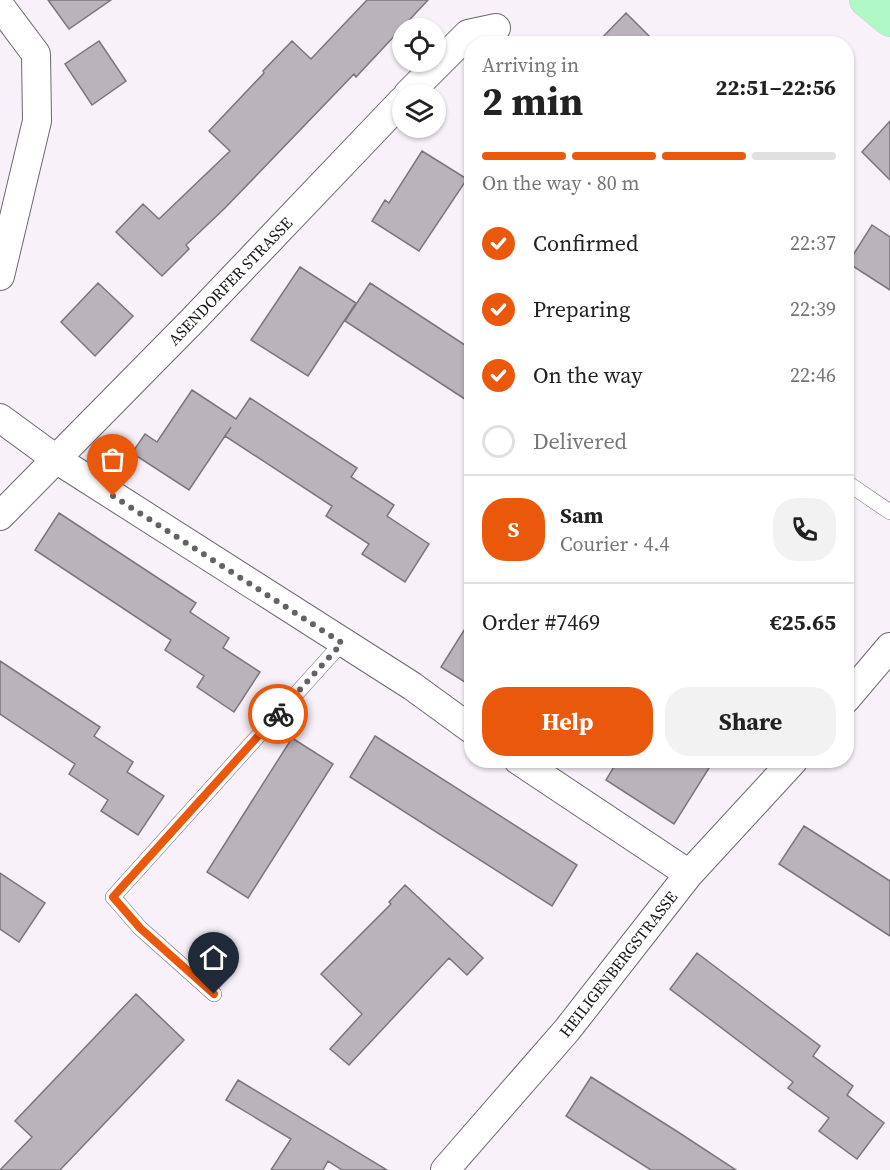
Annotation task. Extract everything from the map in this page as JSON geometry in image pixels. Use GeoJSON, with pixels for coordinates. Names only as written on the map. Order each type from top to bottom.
{"type":"FeatureCollection","features":[{"type":"Feature","properties":{"kind":"main road"},"geometry":{"type":"LineString","coordinates":[[866,0],[890,20]]}},
{"type":"Feature","properties":{"kind":"street"},"geometry":{"type":"LineString","coordinates":[[0,6],[36,54],[37,121],[0,276]]}},
{"type":"Feature","properties":{"kind":"street"},"geometry":{"type":"LineString","coordinates":[[466,36],[496,28]]}},
{"type":"Feature","properties":{"kind":"street"},"geometry":{"type":"LineString","coordinates":[[418,84],[464,38]]}},
{"type":"Feature","properties":{"kind":"street","name":"ASENDORFER STRASSE"},"geometry":{"type":"LineString","coordinates":[[0,516],[185,328],[392,111]]}},
{"type":"Feature","properties":{"kind":"street"},"geometry":{"type":"LineString","coordinates":[[0,418],[56,459],[412,686],[464,724]]}},
{"type":"Feature","properties":{"kind":"street"},"geometry":{"type":"LineString","coordinates":[[854,690],[890,647]]}},
{"type":"Feature","properties":{"kind":"street"},"geometry":{"type":"LineString","coordinates":[[530,768],[689,874]]}},
{"type":"Feature","properties":{"kind":"street","name":"HEILIGENBERGSTRASSE"},"geometry":{"type":"LineString","coordinates":[[445,1170],[567,1030],[689,874],[787,768]]}},
{"type":"Feature","properties":{"kind":"lane"},"geometry":{"type":"LineString","coordinates":[[854,487],[890,512]]}},
{"type":"Feature","properties":{"kind":"lane"},"geometry":{"type":"LineString","coordinates":[[214,994],[140,928],[113,897],[342,643]]}},
{"type":"Feature","properties":{"kind":"building"},"geometry":{"type":"Polygon","coordinates":[[[48,0],[111,0],[69,29],[48,0]]]}},
{"type":"Feature","properties":{"kind":"building"},"geometry":{"type":"Polygon","coordinates":[[[367,0],[428,0],[411,18],[392,18],[392,38],[356,77],[354,74],[225,208],[186,245],[189,249],[162,276],[116,232],[143,204],[159,219],[230,151],[209,131],[292,41],[311,59],[367,0]]]}},
{"type":"Feature","properties":{"kind":"building"},"geometry":{"type":"Polygon","coordinates":[[[626,13],[649,36],[604,36],[626,13]]]}},
{"type":"Feature","properties":{"kind":"building"},"geometry":{"type":"Polygon","coordinates":[[[99,41],[126,81],[92,105],[65,64],[99,41]]]}},
{"type":"Feature","properties":{"kind":"building"},"geometry":{"type":"Polygon","coordinates":[[[890,121],[890,180],[862,152],[890,121]]]}},
{"type":"Feature","properties":{"kind":"building"},"geometry":{"type":"Polygon","coordinates":[[[422,151],[464,177],[464,184],[419,251],[372,221],[385,200],[389,203],[422,151]]]}},
{"type":"Feature","properties":{"kind":"building"},"geometry":{"type":"Polygon","coordinates":[[[872,225],[890,237],[890,290],[854,267],[854,254],[872,225]]]}},
{"type":"Feature","properties":{"kind":"building"},"geometry":{"type":"Polygon","coordinates":[[[300,267],[356,303],[308,376],[251,340],[300,267]]]}},
{"type":"Feature","properties":{"kind":"building"},"geometry":{"type":"Polygon","coordinates":[[[98,283],[133,316],[95,356],[61,322],[98,283]]]}},
{"type":"Feature","properties":{"kind":"building"},"geometry":{"type":"Polygon","coordinates":[[[370,283],[464,344],[464,398],[345,321],[370,283]]]}},
{"type":"Feature","properties":{"kind":"building"},"geometry":{"type":"Polygon","coordinates":[[[192,390],[236,419],[250,398],[357,468],[351,477],[394,505],[387,516],[429,544],[405,582],[362,554],[369,544],[326,516],[332,506],[225,436],[189,490],[132,453],[145,434],[157,442],[192,390]]]}},
{"type":"Feature","properties":{"kind":"building"},"geometry":{"type":"Polygon","coordinates":[[[59,513],[196,603],[190,612],[229,638],[223,648],[260,672],[234,712],[197,687],[204,676],[165,650],[171,640],[35,550],[59,513]]]}},
{"type":"Feature","properties":{"kind":"building"},"geometry":{"type":"Polygon","coordinates":[[[464,630],[464,682],[441,667],[464,630]]]}},
{"type":"Feature","properties":{"kind":"building"},"geometry":{"type":"Polygon","coordinates":[[[0,661],[100,727],[94,736],[133,762],[127,772],[164,796],[138,835],[101,811],[108,800],[69,774],[75,764],[0,714],[0,661]]]}},
{"type":"Feature","properties":{"kind":"building"},"geometry":{"type":"Polygon","coordinates":[[[375,736],[577,865],[552,906],[350,777],[375,736]]]}},
{"type":"Feature","properties":{"kind":"building"},"geometry":{"type":"Polygon","coordinates":[[[292,738],[333,764],[248,898],[207,872],[292,738]]]}},
{"type":"Feature","properties":{"kind":"building"},"geometry":{"type":"Polygon","coordinates":[[[613,768],[709,768],[674,824],[606,780],[613,768]]]}},
{"type":"Feature","properties":{"kind":"building"},"geometry":{"type":"Polygon","coordinates":[[[804,826],[890,881],[890,936],[779,864],[804,826]]]}},
{"type":"Feature","properties":{"kind":"building"},"geometry":{"type":"Polygon","coordinates":[[[0,873],[45,903],[19,942],[0,929],[0,873]]]}},
{"type":"Feature","properties":{"kind":"building"},"geometry":{"type":"Polygon","coordinates":[[[405,885],[483,958],[467,975],[449,958],[349,1065],[330,1049],[362,1014],[321,974],[391,904],[389,902],[405,885]]]}},
{"type":"Feature","properties":{"kind":"building"},"geometry":{"type":"Polygon","coordinates":[[[697,953],[820,1046],[813,1056],[853,1086],[847,1095],[884,1123],[857,1159],[819,1131],[829,1118],[788,1088],[793,1082],[670,989],[697,953]]]}},
{"type":"Feature","properties":{"kind":"building"},"geometry":{"type":"Polygon","coordinates":[[[136,994],[184,1040],[60,1170],[0,1170],[32,1137],[15,1121],[136,994]]]}},
{"type":"Feature","properties":{"kind":"building"},"geometry":{"type":"Polygon","coordinates":[[[591,1077],[736,1170],[651,1170],[566,1116],[591,1077]]]}},
{"type":"Feature","properties":{"kind":"building"},"geometry":{"type":"Polygon","coordinates":[[[238,1080],[387,1170],[342,1170],[328,1161],[323,1170],[271,1170],[291,1139],[226,1100],[238,1080]]]}},
{"type":"Feature","properties":{"kind":"way so far"},"geometry":{"type":"LineString","coordinates":[[113,496],[342,643],[278,714]]}},
{"type":"Feature","properties":{"kind":"route"},"geometry":{"type":"LineString","coordinates":[[214,994],[140,928],[113,897],[278,714]]}}]}
